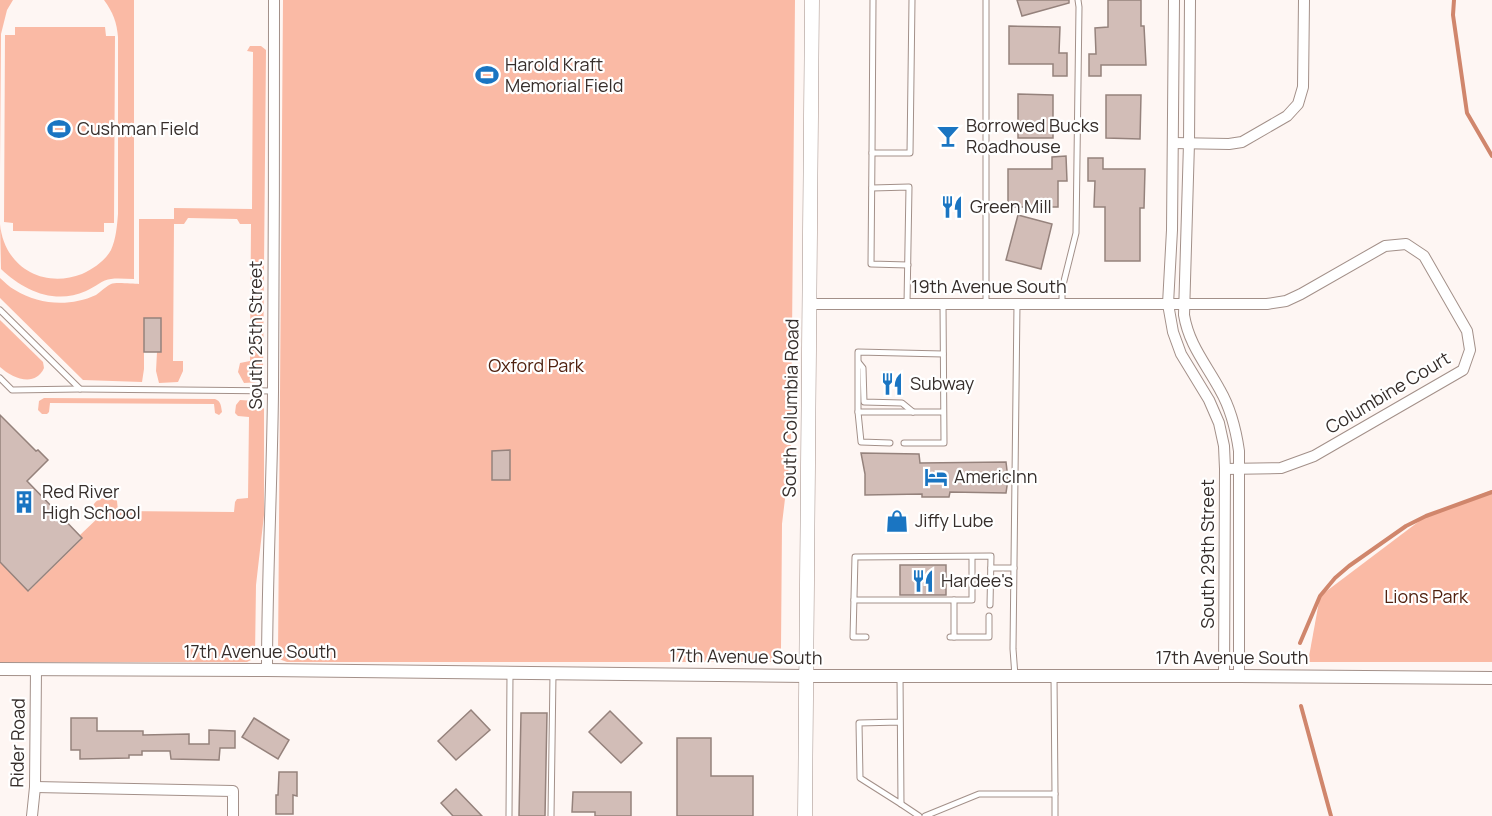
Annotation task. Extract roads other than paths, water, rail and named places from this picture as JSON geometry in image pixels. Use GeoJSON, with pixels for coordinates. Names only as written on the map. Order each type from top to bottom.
{"type":"FeatureCollection","features":[{"type":"Feature","properties":{"kind":"main road","name":"South Columbia Road"},"geometry":{"type":"LineString","coordinates":[[805,816],[812,0]]}},
{"type":"Feature","properties":{"kind":"street","name":"South 25th Street"},"geometry":{"type":"LineString","coordinates":[[267,670],[273,391],[274,0]]}},
{"type":"Feature","properties":{"kind":"street","name":"South 29th Street"},"geometry":{"type":"LineString","coordinates":[[1174,0],[1172,230],[1168,304],[1173,332],[1181,354],[1220,423],[1224,446],[1226,469],[1224,676]]}},
{"type":"Feature","properties":{"kind":"street","name":"South 29th Street"},"geometry":{"type":"LineString","coordinates":[[1190,0],[1184,315],[1186,330],[1221,391],[1233,419],[1239,452],[1239,676]]}},
{"type":"Feature","properties":{"kind":"street"},"geometry":{"type":"LineString","coordinates":[[1173,143],[1229,144],[1242,142],[1287,116],[1298,105],[1303,87],[1304,0]]}},
{"type":"Feature","properties":{"kind":"street","name":"Columbine Court"},"geometry":{"type":"LineString","coordinates":[[1185,304],[1267,304],[1286,301],[1385,246],[1406,244],[1424,256],[1467,331],[1470,350],[1463,370],[1314,456],[1281,468],[1240,469]]}},
{"type":"Feature","properties":{"kind":"street","name":"19th Avenue South"},"geometry":{"type":"LineString","coordinates":[[810,304],[1168,304]]}},
{"type":"Feature","properties":{"kind":"street"},"geometry":{"type":"LineString","coordinates":[[1168,304],[1185,304]]}},
{"type":"Feature","properties":{"kind":"street","name":"South 29th Street"},"geometry":{"type":"LineString","coordinates":[[1226,469],[1240,469]]}},
{"type":"Feature","properties":{"kind":"street","name":"17th Avenue South"},"geometry":{"type":"LineString","coordinates":[[0,669],[806,676],[1492,678]]}},
{"type":"Feature","properties":{"kind":"street","name":"Rider Road"},"geometry":{"type":"LineString","coordinates":[[32,816],[35,787],[36,669]]}},
{"type":"Feature","properties":{"kind":"street"},"geometry":{"type":"LineString","coordinates":[[35,787],[233,791],[233,816]]}},
{"type":"Feature","properties":{"kind":"lane"},"geometry":{"type":"LineString","coordinates":[[873,0],[871,264],[908,265]]}},
{"type":"Feature","properties":{"kind":"lane"},"geometry":{"type":"LineString","coordinates":[[872,153],[910,153],[912,0]]}},
{"type":"Feature","properties":{"kind":"lane"},"geometry":{"type":"LineString","coordinates":[[986,0],[986,304]]}},
{"type":"Feature","properties":{"kind":"lane"},"geometry":{"type":"LineString","coordinates":[[1062,304],[1062,289],[1076,233],[1078,0]]}},
{"type":"Feature","properties":{"kind":"lane"},"geometry":{"type":"LineString","coordinates":[[872,188],[909,187],[908,304]]}},
{"type":"Feature","properties":{"kind":"lane"},"geometry":{"type":"LineString","coordinates":[[904,443],[944,443],[942,304]]}},
{"type":"Feature","properties":{"kind":"lane"},"geometry":{"type":"LineString","coordinates":[[1015,676],[1013,649],[1017,304]]}},
{"type":"Feature","properties":{"kind":"lane"},"geometry":{"type":"LineString","coordinates":[[0,310],[80,389]]}},
{"type":"Feature","properties":{"kind":"lane"},"geometry":{"type":"LineString","coordinates":[[890,443],[861,442],[858,412],[858,352],[943,354]]}},
{"type":"Feature","properties":{"kind":"lane"},"geometry":{"type":"LineString","coordinates":[[858,361],[863,368],[864,402],[902,403],[914,412]]}},
{"type":"Feature","properties":{"kind":"lane"},"geometry":{"type":"LineString","coordinates":[[0,378],[12,390],[273,391]]}},
{"type":"Feature","properties":{"kind":"lane"},"geometry":{"type":"LineString","coordinates":[[858,412],[943,412]]}},
{"type":"Feature","properties":{"kind":"lane"},"geometry":{"type":"LineString","coordinates":[[866,637],[853,637],[855,557],[991,556],[990,605]]}},
{"type":"Feature","properties":{"kind":"lane"},"geometry":{"type":"LineString","coordinates":[[854,600],[972,600],[972,557]]}},
{"type":"Feature","properties":{"kind":"lane"},"geometry":{"type":"LineString","coordinates":[[991,567],[1014,568]]}},
{"type":"Feature","properties":{"kind":"lane"},"geometry":{"type":"LineString","coordinates":[[954,600],[952,637],[988,637],[989,616]]}},
{"type":"Feature","properties":{"kind":"lane"},"geometry":{"type":"LineString","coordinates":[[509,816],[510,672]]}},
{"type":"Feature","properties":{"kind":"lane"},"geometry":{"type":"LineString","coordinates":[[551,816],[553,673]]}},
{"type":"Feature","properties":{"kind":"lane"},"geometry":{"type":"LineString","coordinates":[[900,676],[900,804]]}},
{"type":"Feature","properties":{"kind":"lane"},"geometry":{"type":"LineString","coordinates":[[1054,676],[1055,816]]}},
{"type":"Feature","properties":{"kind":"lane"},"geometry":{"type":"LineString","coordinates":[[900,722],[859,723],[860,778],[919,816]]}},
{"type":"Feature","properties":{"kind":"lane"},"geometry":{"type":"LineString","coordinates":[[925,816],[979,794],[1055,794]]}},
{"type":"Feature","properties":{"kind":"waterway"},"geometry":{"type":"LineString","coordinates":[[1454,0],[1453,15],[1467,113],[1492,156]]}},
{"type":"Feature","properties":{"kind":"waterway"},"geometry":{"type":"LineString","coordinates":[[1300,643],[1320,596],[1349,566],[1406,526],[1426,516],[1492,492]]}},
{"type":"Feature","properties":{"kind":"waterway"},"geometry":{"type":"LineString","coordinates":[[1301,706],[1331,816]]}},
{"type":"Feature","properties":{"kind":"place","name":"Harold Kraft Memorial Field"},"geometry":{"type":"Point","coordinates":[487,75]}},
{"type":"Feature","properties":{"kind":"place","name":"Cushman Field"},"geometry":{"type":"Point","coordinates":[59,129]}},
{"type":"Feature","properties":{"kind":"place","name":"Borrowed Bucks Roadhouse"},"geometry":{"type":"Point","coordinates":[948,136]}},
{"type":"Feature","properties":{"kind":"place","name":"Green Mill"},"geometry":{"type":"Point","coordinates":[952,207]}},
{"type":"Feature","properties":{"kind":"place","name":"Subway"},"geometry":{"type":"Point","coordinates":[892,384]}},
{"type":"Feature","properties":{"kind":"place","name":"AmericInn"},"geometry":{"type":"Point","coordinates":[936,477]}},
{"type":"Feature","properties":{"kind":"place","name":"Red River High School"},"geometry":{"type":"Point","coordinates":[24,502]}},
{"type":"Feature","properties":{"kind":"place","name":"Jiffy Lube"},"geometry":{"type":"Point","coordinates":[897,521]}},
{"type":"Feature","properties":{"kind":"place","name":"Hardee's"},"geometry":{"type":"Point","coordinates":[923,581]}},
{"type":"Feature","properties":{"kind":"park label","name":"Oxford Park"},"geometry":{"type":"Point","coordinates":[536,366]}},
{"type":"Feature","properties":{"kind":"park label","name":"Lions Park"},"geometry":{"type":"Point","coordinates":[1426,597]}}]}
